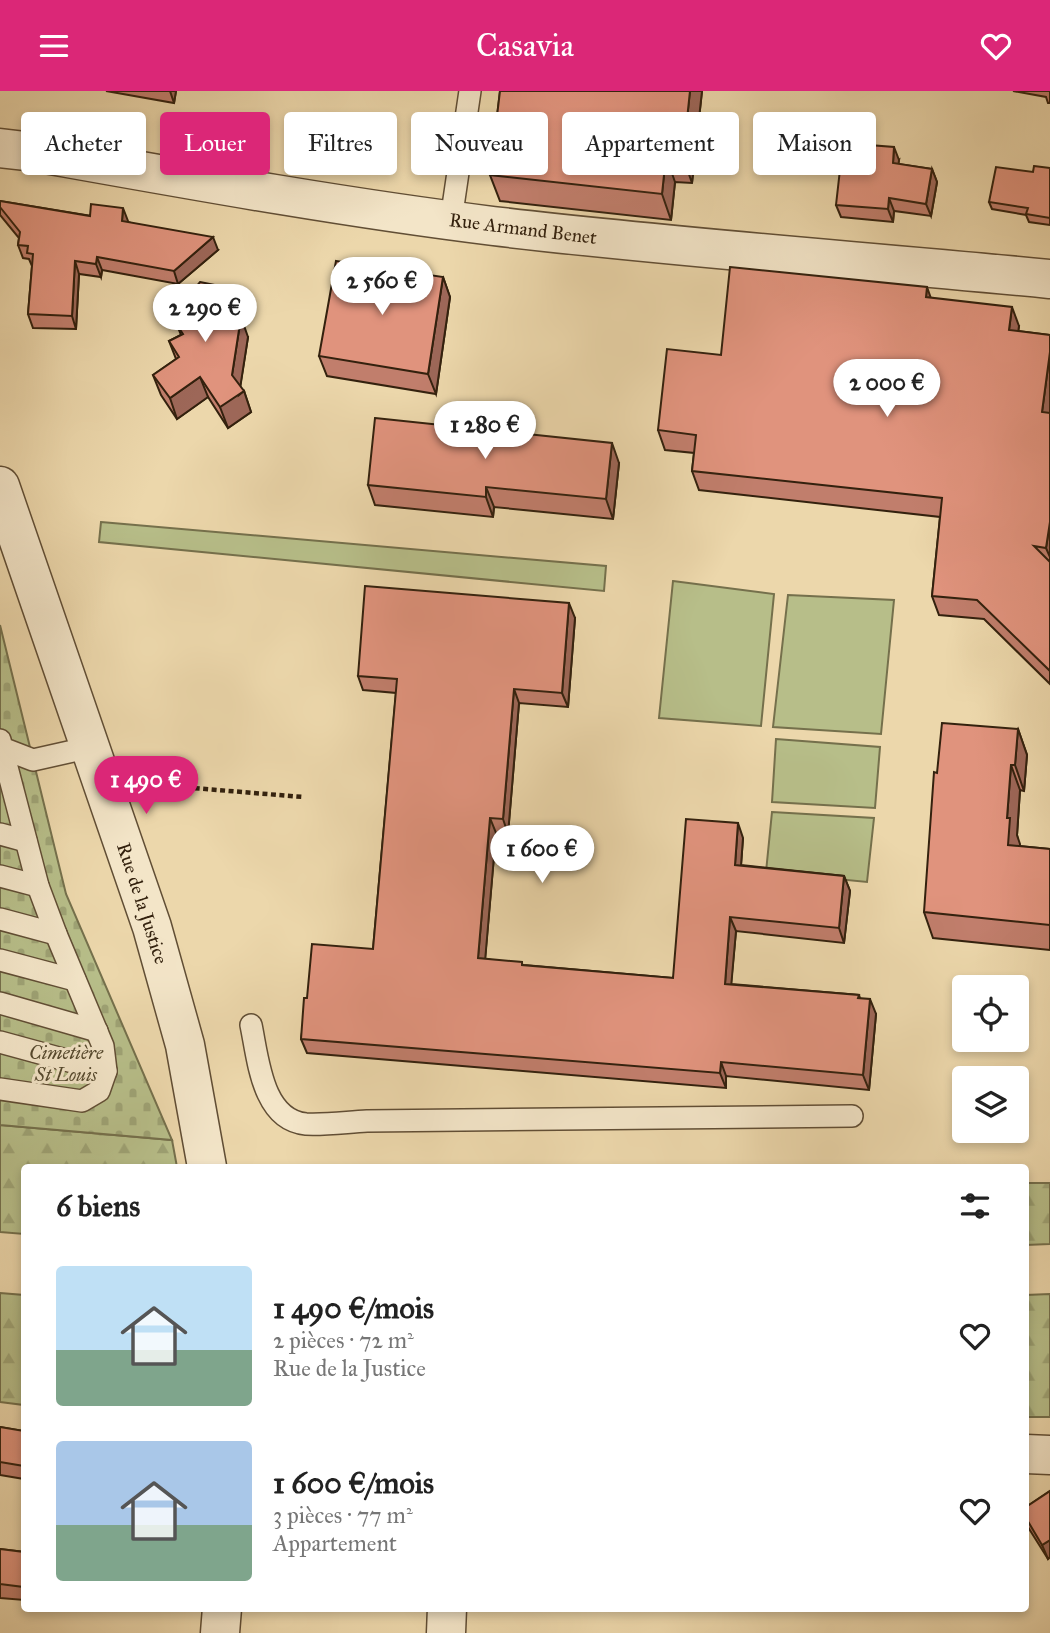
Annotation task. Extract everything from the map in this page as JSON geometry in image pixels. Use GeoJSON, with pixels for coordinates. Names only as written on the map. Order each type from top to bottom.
{"type":"FeatureCollection","features":[{"type":"Feature","properties":{"kind":"street","name":"Rue Armand Benet"},"geometry":{"type":"LineString","coordinates":[[0,148],[310,200],[452,220],[619,240],[1050,279]]}},
{"type":"Feature","properties":{"kind":"street","name":"Rue de la Justice"},"geometry":{"type":"LineString","coordinates":[[0,486],[152,927],[186,1045],[206,1164]]}},
{"type":"Feature","properties":{"kind":"street"},"geometry":{"type":"LineString","coordinates":[[1029,1454],[1050,1455]]}},
{"type":"Feature","properties":{"kind":"street"},"geometry":{"type":"LineString","coordinates":[[220,1633],[222,1612]]}},
{"type":"Feature","properties":{"kind":"street"},"geometry":{"type":"LineString","coordinates":[[446,1633],[447,1612]]}},
{"type":"Feature","properties":{"kind":"lane"},"geometry":{"type":"LineString","coordinates":[[452,220],[470,91]]}},
{"type":"Feature","properties":{"kind":"lane"},"geometry":{"type":"LineString","coordinates":[[1,745],[33,759],[91,747]]}},
{"type":"Feature","properties":{"kind":"lane"},"geometry":{"type":"LineString","coordinates":[[0,1089],[82,1101],[99,1091],[106,1070],[103,1046],[56,934],[38,886],[26,841],[8,799],[1,745]]}},
{"type":"Feature","properties":{"kind":"lane"},"geometry":{"type":"LineString","coordinates":[[0,834],[26,841]]}},
{"type":"Feature","properties":{"kind":"lane"},"geometry":{"type":"LineString","coordinates":[[0,876],[38,886]]}},
{"type":"Feature","properties":{"kind":"lane"},"geometry":{"type":"LineString","coordinates":[[0,919],[56,934]]}},
{"type":"Feature","properties":{"kind":"lane"},"geometry":{"type":"LineString","coordinates":[[0,960],[75,980]]}},
{"type":"Feature","properties":{"kind":"lane"},"geometry":{"type":"LineString","coordinates":[[0,1003],[97,1031]]}},
{"type":"Feature","properties":{"kind":"lane"},"geometry":{"type":"LineString","coordinates":[[251,1025],[261,1075],[272,1102],[284,1116],[304,1124],[852,1116]]}},
{"type":"Feature","properties":{"kind":"lane"},"geometry":{"type":"LineString","coordinates":[[0,1042],[106,1070]]}},
{"type":"Feature","properties":{"kind":"path"},"geometry":{"type":"LineString","coordinates":[[132,780],[166,769],[187,771],[193,788],[303,797]]}},
{"type":"Feature","properties":{"kind":"green space"},"geometry":{"type":"Polygon","coordinates":[[[101,522],[606,566],[604,591],[99,542],[101,522]]]}},
{"type":"Feature","properties":{"kind":"green space"},"geometry":{"type":"Polygon","coordinates":[[[673,581],[774,594],[761,726],[659,718],[673,581]]]}},
{"type":"Feature","properties":{"kind":"green space"},"geometry":{"type":"Polygon","coordinates":[[[788,595],[894,600],[881,734],[773,727],[788,595]]]}},
{"type":"Feature","properties":{"kind":"green space","name":"Cimetière St Louis"},"geometry":{"type":"Polygon","coordinates":[[[0,625],[66,894],[172,1140],[0,1125],[0,625]]]}},
{"type":"Feature","properties":{"kind":"green space"},"geometry":{"type":"Polygon","coordinates":[[[776,739],[880,747],[875,808],[772,802],[776,739]]]}},
{"type":"Feature","properties":{"kind":"green space"},"geometry":{"type":"Polygon","coordinates":[[[772,812],[874,818],[867,882],[766,872],[772,812]]]}},
{"type":"Feature","properties":{"kind":"green space"},"geometry":{"type":"Polygon","coordinates":[[[0,1125],[172,1140],[176,1164],[21,1164],[21,1234],[0,1232],[0,1125]]]}},
{"type":"Feature","properties":{"kind":"green space"},"geometry":{"type":"Polygon","coordinates":[[[1029,1183],[1050,1183],[1050,1244],[1029,1245],[1029,1183]]]}},
{"type":"Feature","properties":{"kind":"green space"},"geometry":{"type":"Polygon","coordinates":[[[0,1293],[21,1295],[21,1405],[0,1402],[0,1293]]]}},
{"type":"Feature","properties":{"kind":"green space"},"geometry":{"type":"Polygon","coordinates":[[[1050,1294],[1050,1417],[1029,1417],[1029,1295],[1050,1294]]]}},
{"type":"Feature","properties":{"kind":"building"},"geometry":{"type":"Polygon","coordinates":[[[500,91],[690,91],[688,112],[562,112],[562,175],[664,175],[662,194],[490,175],[548,175],[548,112],[498,112],[500,91]]]}},
{"type":"Feature","properties":{"kind":"building"},"geometry":{"type":"Polygon","coordinates":[[[876,146],[894,147],[893,163],[932,169],[926,204],[889,198],[888,209],[836,205],[839,175],[876,175],[876,146]]]}},
{"type":"Feature","properties":{"kind":"building"},"geometry":{"type":"Polygon","coordinates":[[[1034,166],[1050,168],[1050,218],[1026,214],[1028,208],[989,202],[996,167],[1033,172],[1034,166]]]}},
{"type":"Feature","properties":{"kind":"building"},"geometry":{"type":"Polygon","coordinates":[[[0,201],[90,216],[91,204],[123,208],[122,221],[213,237],[174,271],[97,257],[96,264],[75,261],[72,316],[28,314],[33,254],[27,253],[28,246],[18,245],[20,232],[0,207],[0,201]]]}},
{"type":"Feature","properties":{"kind":"building"},"geometry":{"type":"Polygon","coordinates":[[[336,261],[443,277],[428,374],[319,356],[336,261]]]}},
{"type":"Feature","properties":{"kind":"building"},"geometry":{"type":"Polygon","coordinates":[[[730,267],[927,287],[926,297],[1012,307],[1009,330],[1050,335],[1042,412],[1050,413],[1050,522],[1046,548],[1034,546],[1050,562],[1050,671],[977,600],[932,596],[942,498],[692,471],[696,435],[658,430],[667,349],[721,355],[730,267]]]}},
{"type":"Feature","properties":{"kind":"building"},"geometry":{"type":"Polygon","coordinates":[[[200,282],[230,288],[241,317],[232,375],[244,391],[220,407],[200,377],[170,398],[153,375],[179,357],[169,341],[183,334],[177,325],[181,305],[200,282]]]}},
{"type":"Feature","properties":{"kind":"building"},"geometry":{"type":"Polygon","coordinates":[[[375,418],[612,443],[606,499],[486,487],[486,497],[368,485],[375,418]]]}},
{"type":"Feature","properties":{"kind":"building"},"geometry":{"type":"Polygon","coordinates":[[[365,586],[569,603],[562,693],[514,689],[503,819],[490,818],[478,958],[522,962],[522,965],[673,978],[686,819],[738,823],[735,865],[844,876],[839,928],[730,917],[725,984],[859,995],[858,998],[870,999],[863,1075],[721,1062],[720,1073],[301,1039],[312,944],[373,949],[397,679],[358,676],[365,586]]]}},
{"type":"Feature","properties":{"kind":"building"},"geometry":{"type":"Polygon","coordinates":[[[942,723],[1018,729],[1015,765],[1011,765],[1008,845],[1050,849],[1050,925],[924,912],[934,772],[937,773],[942,723]]]}},
{"type":"Feature","properties":{"kind":"building"},"geometry":{"type":"Polygon","coordinates":[[[0,1427],[21,1430],[21,1466],[0,1462],[0,1427]]]}},
{"type":"Feature","properties":{"kind":"building"},"geometry":{"type":"Polygon","coordinates":[[[1050,1491],[1050,1540],[1042,1545],[1029,1523],[1029,1505],[1050,1491]]]}},
{"type":"Feature","properties":{"kind":"building"},"geometry":{"type":"Polygon","coordinates":[[[0,1549],[21,1552],[21,1587],[0,1584],[0,1549]]]}}]}
